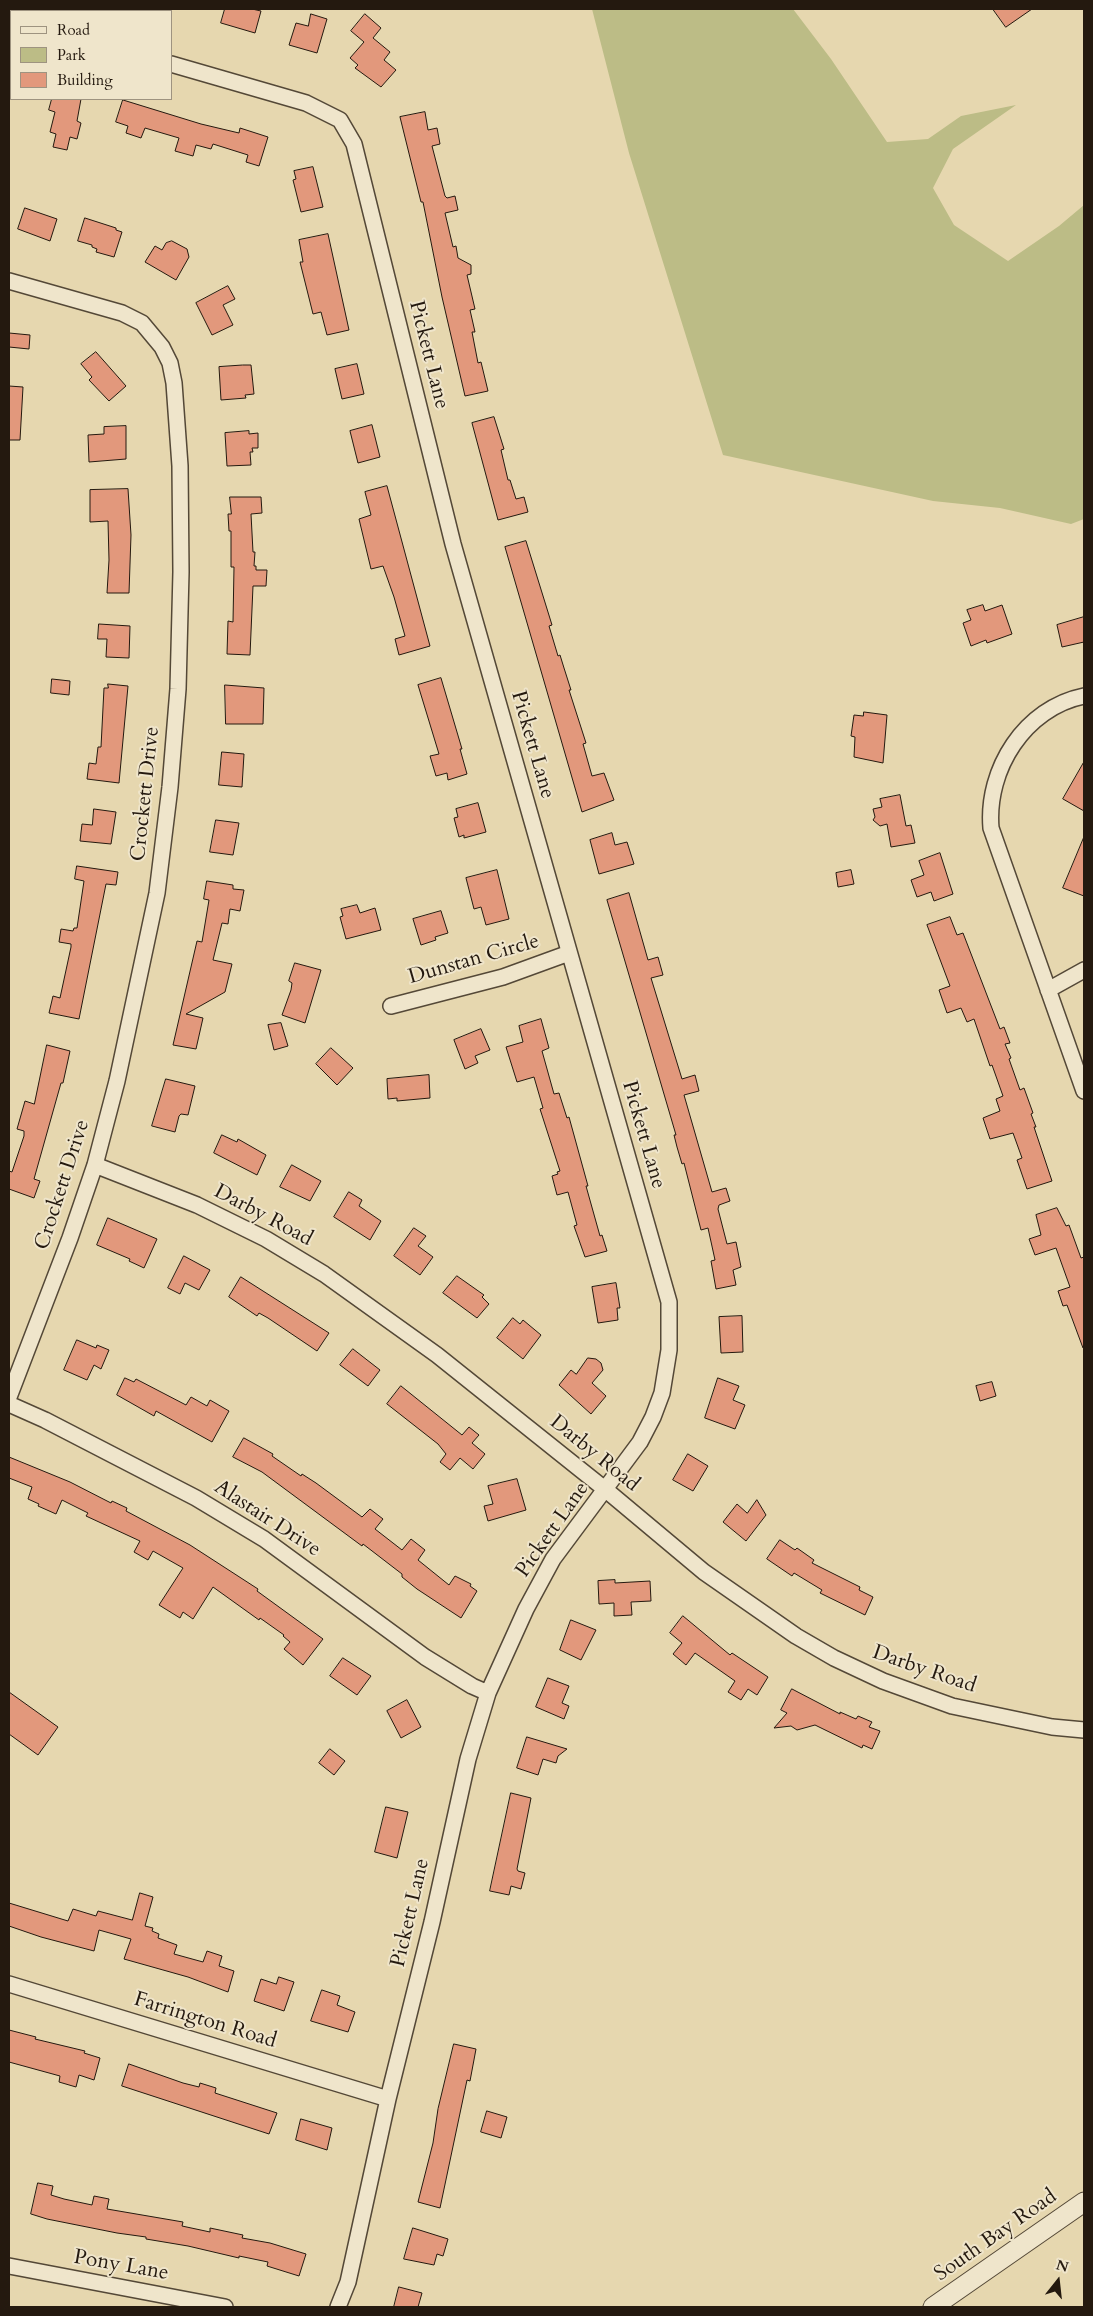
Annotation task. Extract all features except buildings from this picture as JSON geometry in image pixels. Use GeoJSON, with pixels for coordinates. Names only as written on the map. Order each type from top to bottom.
{"type":"FeatureCollection","features":[{"type":"Feature","properties":{"kind":"street","name":"Pickett Lane"},"geometry":{"type":"LineString","coordinates":[[172,64],[306,103],[340,120],[354,144],[453,544],[669,1302],[669,1350],[662,1392],[653,1418],[640,1442],[554,1559],[526,1609],[488,1693],[468,1759],[432,1922],[388,2099],[348,2282],[339,2306]]}},
{"type":"Feature","properties":{"kind":"street","name":"Crockett Drive"},"geometry":{"type":"LineString","coordinates":[[9,281],[122,313],[142,323],[162,347],[170,364],[174,383],[180,466],[181,572],[178,689],[170,787],[156,893],[117,1081],[95,1165],[70,1238],[9,1397]]}},
{"type":"Feature","properties":{"kind":"street"},"geometry":{"type":"LineString","coordinates":[[1084,696],[1059,703],[1044,711],[1026,726],[1006,756],[997,779],[990,811],[992,828],[1084,1091]]}},
{"type":"Feature","properties":{"kind":"street","name":"Dunstan Circle"},"geometry":{"type":"LineString","coordinates":[[391,1006],[503,977],[569,953]]}},
{"type":"Feature","properties":{"kind":"street"},"geometry":{"type":"LineString","coordinates":[[1048,990],[1084,970]]}},
{"type":"Feature","properties":{"kind":"street","name":"Darby Road"},"geometry":{"type":"LineString","coordinates":[[95,1165],[197,1205],[266,1239],[324,1274],[437,1355],[606,1490],[704,1572],[796,1636],[834,1658],[883,1681],[952,1706],[1052,1727],[1084,1730]]}},
{"type":"Feature","properties":{"kind":"street","name":"Alastair Drive"},"geometry":{"type":"LineString","coordinates":[[9,1404],[45,1420],[187,1493],[241,1525],[264,1539],[425,1657],[472,1686],[488,1693]]}},
{"type":"Feature","properties":{"kind":"street","name":"Farrington Road"},"geometry":{"type":"LineString","coordinates":[[9,1984],[388,2099]]}},
{"type":"Feature","properties":{"kind":"street","name":"South Bay Road"},"geometry":{"type":"LineString","coordinates":[[933,2307],[1084,2202]]}},
{"type":"Feature","properties":{"kind":"street","name":"Pony Lane"},"geometry":{"type":"LineString","coordinates":[[9,2266],[225,2307]]}},
{"type":"Feature","properties":{"kind":"green space"},"geometry":{"type":"Polygon","coordinates":[[[592,9],[793,9],[831,59],[887,142],[928,139],[961,116],[1016,105],[953,149],[933,188],[954,225],[1008,261],[1059,226],[1084,205],[1084,519],[1071,524],[1000,508],[933,501],[723,455],[629,153],[592,9]]]}}]}
